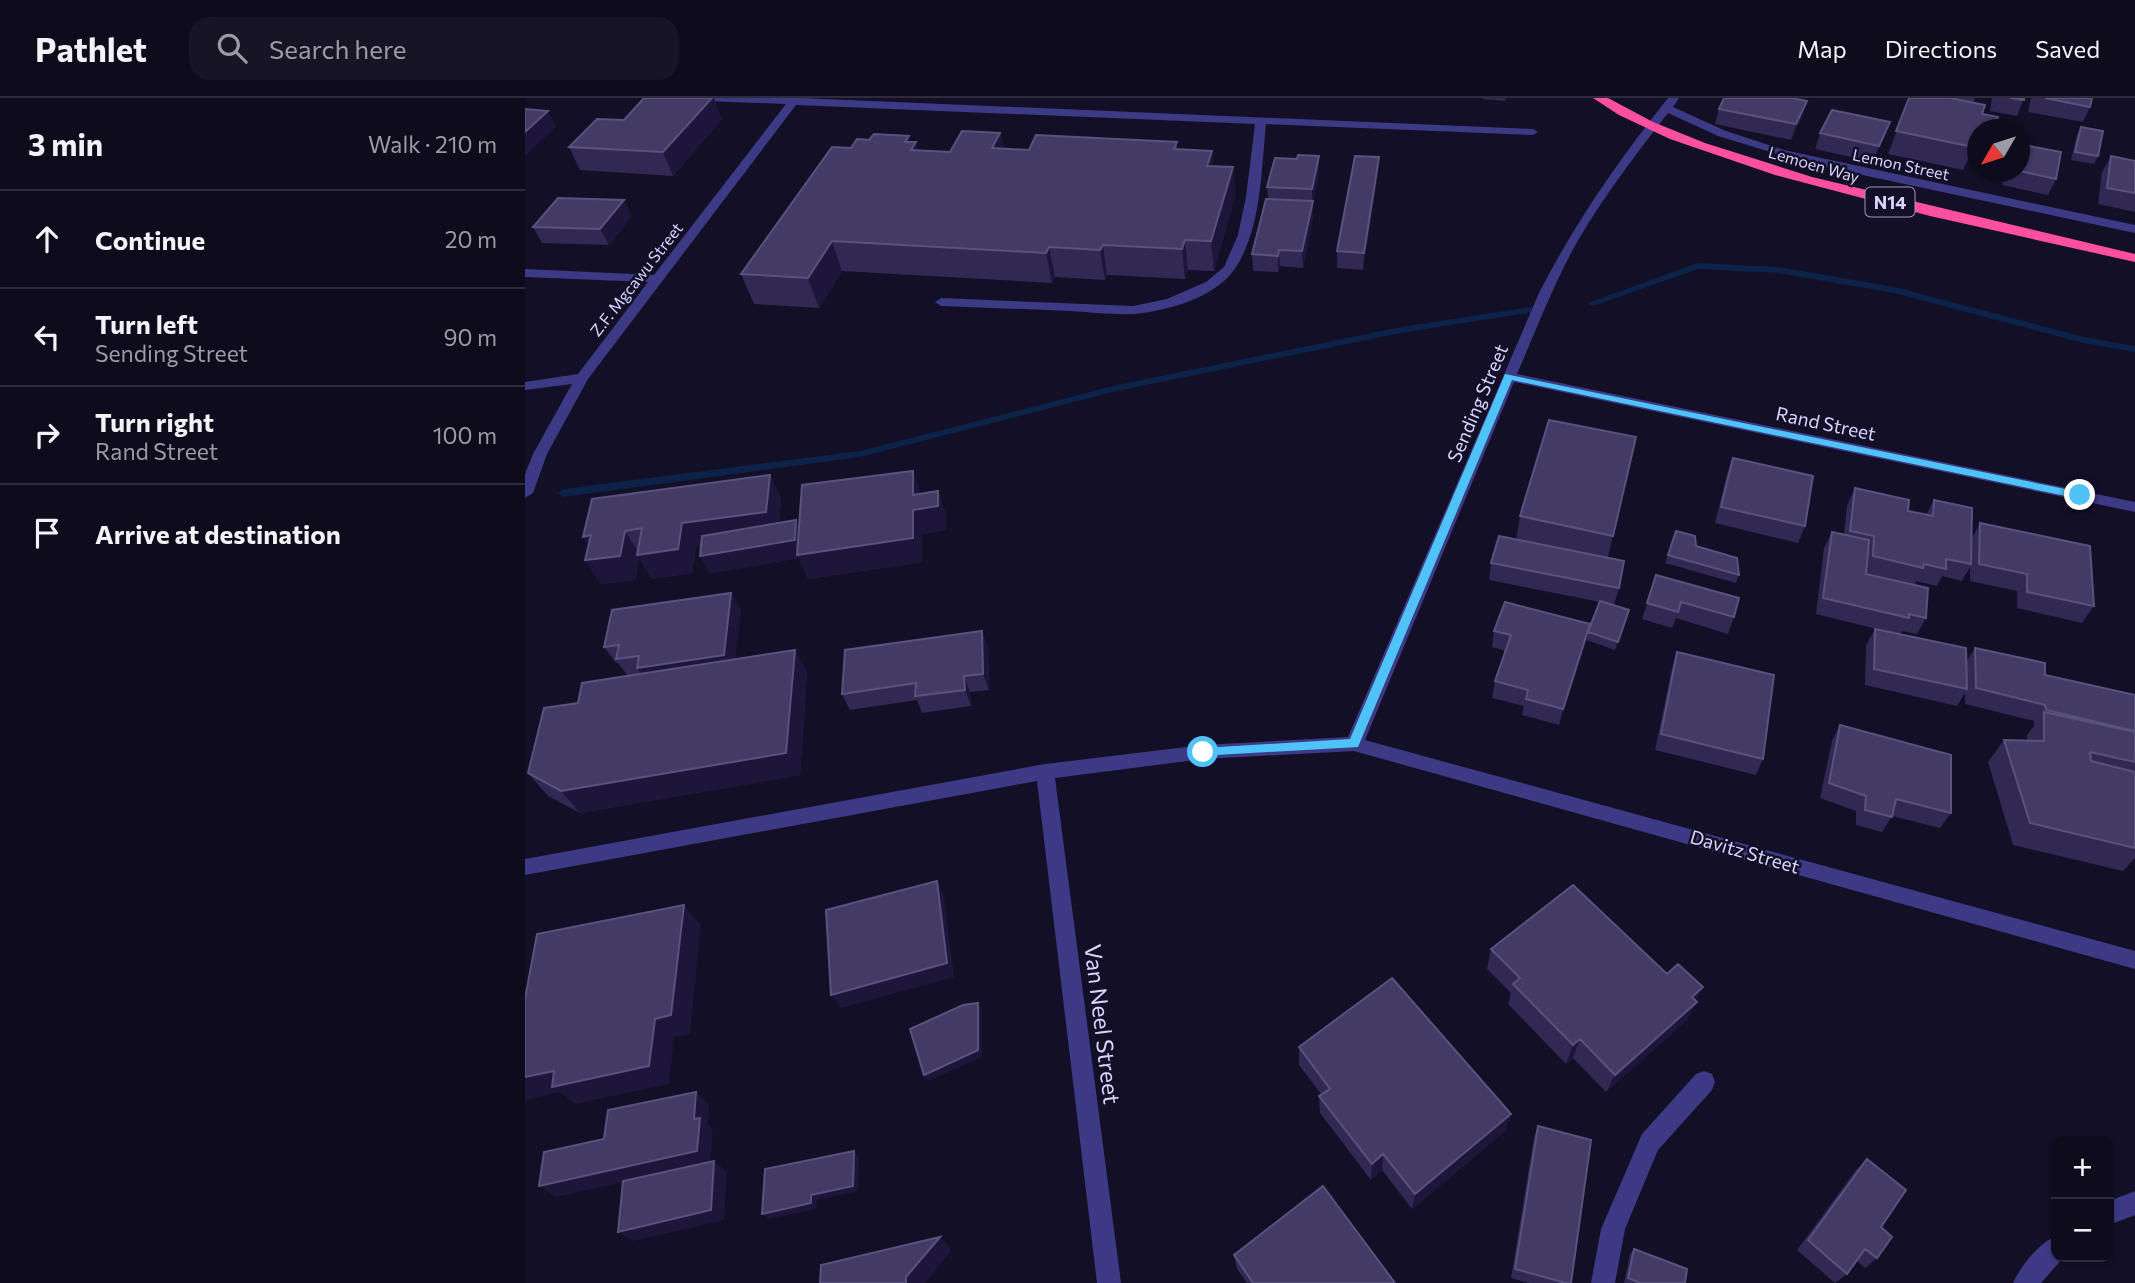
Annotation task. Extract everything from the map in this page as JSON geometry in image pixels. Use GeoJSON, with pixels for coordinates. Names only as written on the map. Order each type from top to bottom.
{"type":"FeatureCollection","features":[{"type":"Feature","properties":{"kind":"highway","name":"N14"},"geometry":{"type":"LineString","coordinates":[[1599,98],[1651,127]]}},
{"type":"Feature","properties":{"kind":"highway","name":"Lemoen Way"},"geometry":{"type":"LineString","coordinates":[[1651,127],[1728,157],[1872,198],[2135,258]]}},
{"type":"Feature","properties":{"kind":"street"},"geometry":{"type":"LineString","coordinates":[[705,98],[1534,132]]}},
{"type":"Feature","properties":{"kind":"street","name":"Z.F. Mgcawu Street"},"geometry":{"type":"LineString","coordinates":[[525,493],[540,454],[582,378],[794,100]]}},
{"type":"Feature","properties":{"kind":"street","name":"Sending Street"},"geometry":{"type":"LineString","coordinates":[[1354,744],[1545,293],[1574,237],[1621,166],[1670,103]]}},
{"type":"Feature","properties":{"kind":"street","name":"Lemon Street"},"geometry":{"type":"LineString","coordinates":[[1670,103],[1705,128],[1767,149],[1864,173],[2135,229]]}},
{"type":"Feature","properties":{"kind":"street"},"geometry":{"type":"LineString","coordinates":[[941,302],[1133,310],[1161,306],[1214,282],[1229,268],[1246,228],[1261,121]]}},
{"type":"Feature","properties":{"kind":"street"},"geometry":{"type":"LineString","coordinates":[[525,273],[658,279]]}},
{"type":"Feature","properties":{"kind":"street","name":"Rand Street"},"geometry":{"type":"LineString","coordinates":[[1509,376],[2135,507]]}},
{"type":"Feature","properties":{"kind":"street"},"geometry":{"type":"LineString","coordinates":[[525,386],[582,378]]}},
{"type":"Feature","properties":{"kind":"street","name":"Davitz Street"},"geometry":{"type":"LineString","coordinates":[[525,867],[1045,772],[1203,752],[1354,744],[1579,804],[2135,960]]}},
{"type":"Feature","properties":{"kind":"street","name":"Van Neel Street"},"geometry":{"type":"LineString","coordinates":[[1045,772],[1109,1283]]}},
{"type":"Feature","properties":{"kind":"street"},"geometry":{"type":"LineString","coordinates":[[1603,1283],[1613,1229],[1650,1142],[1704,1082]]}},
{"type":"Feature","properties":{"kind":"street"},"geometry":{"type":"LineString","coordinates":[[2114,1211],[2135,1203]]}},
{"type":"Feature","properties":{"kind":"street"},"geometry":{"type":"LineString","coordinates":[[2025,1283],[2051,1254]]}},
{"type":"Feature","properties":{"kind":"building"},"geometry":{"type":"Polygon","coordinates":[[[644,98],[712,98],[663,152],[569,147],[597,119],[624,120],[644,98]]]}},
{"type":"Feature","properties":{"kind":"building"},"geometry":{"type":"Polygon","coordinates":[[[1724,98],[1792,98],[1807,101],[1796,124],[1719,109],[1724,98]]]}},
{"type":"Feature","properties":{"kind":"building"},"geometry":{"type":"Polygon","coordinates":[[[1909,98],[1950,98],[1985,105],[1982,114],[1998,117],[1967,119],[1967,146],[1896,131],[1909,98]]]}},
{"type":"Feature","properties":{"kind":"building"},"geometry":{"type":"Polygon","coordinates":[[[2045,98],[2092,98],[2090,107],[2045,98]]]}},
{"type":"Feature","properties":{"kind":"building"},"geometry":{"type":"Polygon","coordinates":[[[525,109],[548,111],[525,132],[525,109]]]}},
{"type":"Feature","properties":{"kind":"building"},"geometry":{"type":"Polygon","coordinates":[[[1832,110],[1890,122],[1879,146],[1820,133],[1832,110]]]}},
{"type":"Feature","properties":{"kind":"building"},"geometry":{"type":"Polygon","coordinates":[[[2081,127],[2103,131],[2098,156],[2075,152],[2081,127]]]}},
{"type":"Feature","properties":{"kind":"building"},"geometry":{"type":"Polygon","coordinates":[[[962,131],[1000,133],[992,148],[1029,150],[1036,135],[1177,142],[1174,149],[1212,151],[1207,166],[1233,167],[1211,241],[1185,240],[1182,249],[1103,245],[1100,250],[1049,247],[1046,253],[832,241],[808,278],[741,274],[832,147],[851,148],[857,139],[869,140],[874,134],[909,136],[905,142],[916,142],[911,150],[950,152],[962,131]]]}},
{"type":"Feature","properties":{"kind":"building"},"geometry":{"type":"Polygon","coordinates":[[[2030,146],[2061,152],[2056,179],[2030,173],[2030,146]]]}},
{"type":"Feature","properties":{"kind":"building"},"geometry":{"type":"Polygon","coordinates":[[[1298,155],[1319,156],[1312,189],[1267,187],[1275,158],[1297,159],[1298,155]]]}},
{"type":"Feature","properties":{"kind":"building"},"geometry":{"type":"Polygon","coordinates":[[[1355,156],[1379,157],[1364,253],[1337,251],[1355,156]]]}},
{"type":"Feature","properties":{"kind":"building"},"geometry":{"type":"Polygon","coordinates":[[[2111,156],[2135,161],[2135,193],[2107,188],[2111,156]]]}},
{"type":"Feature","properties":{"kind":"building"},"geometry":{"type":"Polygon","coordinates":[[[558,198],[624,200],[600,229],[533,227],[558,198]]]}},
{"type":"Feature","properties":{"kind":"building"},"geometry":{"type":"Polygon","coordinates":[[[1266,199],[1313,201],[1302,251],[1279,250],[1278,256],[1252,254],[1266,199]]]}},
{"type":"Feature","properties":{"kind":"building"},"geometry":{"type":"Polygon","coordinates":[[[1549,420],[1636,437],[1613,536],[1520,516],[1549,420]]]}},
{"type":"Feature","properties":{"kind":"building"},"geometry":{"type":"Polygon","coordinates":[[[1733,458],[1813,476],[1805,526],[1721,507],[1733,458]]]}},
{"type":"Feature","properties":{"kind":"building"},"geometry":{"type":"Polygon","coordinates":[[[913,471],[913,495],[938,491],[938,506],[913,510],[913,538],[797,555],[802,485],[913,471]]]}},
{"type":"Feature","properties":{"kind":"building"},"geometry":{"type":"Polygon","coordinates":[[[770,475],[766,512],[682,523],[678,549],[637,555],[642,528],[625,531],[620,556],[585,560],[591,535],[583,537],[592,499],[770,475]]]}},
{"type":"Feature","properties":{"kind":"building"},"geometry":{"type":"Polygon","coordinates":[[[1855,488],[1909,500],[1908,511],[1933,516],[1934,500],[1972,508],[1971,564],[1946,559],[1946,569],[1924,564],[1923,568],[1873,556],[1874,536],[1850,531],[1855,488]]]}},
{"type":"Feature","properties":{"kind":"building"},"geometry":{"type":"Polygon","coordinates":[[[796,520],[795,540],[700,556],[702,536],[796,520]]]}},
{"type":"Feature","properties":{"kind":"building"},"geometry":{"type":"Polygon","coordinates":[[[1980,523],[2090,546],[2094,606],[2027,592],[2027,574],[1979,564],[1980,523]]]}},
{"type":"Feature","properties":{"kind":"building"},"geometry":{"type":"Polygon","coordinates":[[[1676,531],[1695,536],[1696,546],[1737,558],[1739,575],[1668,555],[1676,531]]]}},
{"type":"Feature","properties":{"kind":"building"},"geometry":{"type":"Polygon","coordinates":[[[1832,532],[1869,540],[1866,574],[1928,588],[1926,618],[1909,614],[1909,618],[1823,598],[1832,532]]]}},
{"type":"Feature","properties":{"kind":"building"},"geometry":{"type":"Polygon","coordinates":[[[1499,536],[1624,561],[1619,588],[1491,563],[1499,536]]]}},
{"type":"Feature","properties":{"kind":"building"},"geometry":{"type":"Polygon","coordinates":[[[1656,575],[1739,598],[1734,617],[1681,602],[1678,612],[1647,603],[1656,575]]]}},
{"type":"Feature","properties":{"kind":"building"},"geometry":{"type":"Polygon","coordinates":[[[731,593],[724,655],[637,668],[639,656],[616,659],[619,645],[604,647],[612,610],[731,593]]]}},
{"type":"Feature","properties":{"kind":"building"},"geometry":{"type":"Polygon","coordinates":[[[1600,601],[1629,610],[1618,642],[1588,632],[1600,601]]]}},
{"type":"Feature","properties":{"kind":"building"},"geometry":{"type":"Polygon","coordinates":[[[1505,602],[1590,624],[1563,709],[1526,699],[1528,690],[1495,681],[1511,635],[1494,631],[1505,602]]]}},
{"type":"Feature","properties":{"kind":"building"},"geometry":{"type":"Polygon","coordinates":[[[1875,629],[1966,648],[1967,689],[1874,669],[1875,629]]]}},
{"type":"Feature","properties":{"kind":"building"},"geometry":{"type":"Polygon","coordinates":[[[982,631],[983,674],[964,676],[965,690],[915,696],[916,683],[842,694],[845,650],[982,631]]]}},
{"type":"Feature","properties":{"kind":"building"},"geometry":{"type":"Polygon","coordinates":[[[1975,648],[2045,663],[2045,675],[2135,695],[2135,731],[2046,710],[2045,705],[1976,688],[1975,648]]]}},
{"type":"Feature","properties":{"kind":"building"},"geometry":{"type":"Polygon","coordinates":[[[795,650],[786,753],[561,791],[528,773],[544,708],[578,703],[582,683],[795,650]]]}},
{"type":"Feature","properties":{"kind":"building"},"geometry":{"type":"Polygon","coordinates":[[[1677,652],[1774,675],[1763,759],[1661,734],[1677,652]]]}},
{"type":"Feature","properties":{"kind":"building"},"geometry":{"type":"Polygon","coordinates":[[[2044,712],[2135,732],[2135,762],[2090,752],[2091,761],[2135,772],[2135,848],[2030,823],[2004,740],[2044,741],[2044,712]]]}},
{"type":"Feature","properties":{"kind":"building"},"geometry":{"type":"Polygon","coordinates":[[[1840,725],[1951,755],[1951,813],[1896,799],[1892,817],[1865,810],[1866,796],[1829,783],[1840,725]]]}},
{"type":"Feature","properties":{"kind":"building"},"geometry":{"type":"Polygon","coordinates":[[[937,881],[947,963],[831,995],[826,910],[937,881]]]}},
{"type":"Feature","properties":{"kind":"building"},"geometry":{"type":"Polygon","coordinates":[[[1573,885],[1667,974],[1678,964],[1703,987],[1692,997],[1697,1002],[1615,1075],[1580,1039],[1573,1045],[1513,984],[1520,978],[1491,949],[1573,885]]]}},
{"type":"Feature","properties":{"kind":"building"},"geometry":{"type":"Polygon","coordinates":[[[684,905],[671,1015],[655,1019],[649,1066],[552,1087],[554,1071],[525,1077],[525,999],[537,934],[684,905]]]}},
{"type":"Feature","properties":{"kind":"building"},"geometry":{"type":"Polygon","coordinates":[[[1392,978],[1511,1114],[1415,1194],[1383,1154],[1372,1164],[1319,1096],[1330,1089],[1299,1047],[1392,978]]]}},
{"type":"Feature","properties":{"kind":"building"},"geometry":{"type":"Polygon","coordinates":[[[978,1003],[978,1050],[924,1075],[910,1029],[963,1005],[978,1003]]]}},
{"type":"Feature","properties":{"kind":"building"},"geometry":{"type":"Polygon","coordinates":[[[696,1092],[694,1119],[700,1118],[697,1151],[539,1186],[544,1152],[604,1139],[608,1110],[696,1092]]]}},
{"type":"Feature","properties":{"kind":"building"},"geometry":{"type":"Polygon","coordinates":[[[1538,1126],[1591,1140],[1571,1283],[1515,1269],[1538,1126]]]}},
{"type":"Feature","properties":{"kind":"building"},"geometry":{"type":"Polygon","coordinates":[[[854,1151],[853,1186],[811,1195],[811,1203],[762,1214],[765,1169],[854,1151]]]}},
{"type":"Feature","properties":{"kind":"building"},"geometry":{"type":"Polygon","coordinates":[[[1867,1159],[1906,1190],[1881,1227],[1892,1237],[1877,1258],[1865,1249],[1847,1274],[1808,1240],[1867,1159]]]}},
{"type":"Feature","properties":{"kind":"building"},"geometry":{"type":"Polygon","coordinates":[[[714,1161],[711,1210],[618,1232],[623,1181],[714,1161]]]}},
{"type":"Feature","properties":{"kind":"building"},"geometry":{"type":"Polygon","coordinates":[[[1323,1186],[1395,1283],[1253,1283],[1234,1255],[1323,1186]]]}},
{"type":"Feature","properties":{"kind":"building"},"geometry":{"type":"Polygon","coordinates":[[[940,1237],[906,1277],[906,1283],[820,1283],[821,1265],[940,1237]]]}},
{"type":"Feature","properties":{"kind":"building"},"geometry":{"type":"Polygon","coordinates":[[[1634,1249],[1687,1269],[1685,1283],[1640,1283],[1628,1278],[1634,1249]]]}},
{"type":"Feature","properties":{"kind":"waterway"},"geometry":{"type":"LineString","coordinates":[[1593,303],[1697,266],[1778,270],[1895,290],[2083,340],[2135,349]]}},
{"type":"Feature","properties":{"kind":"waterway"},"geometry":{"type":"LineString","coordinates":[[563,493],[860,454],[1117,388],[1401,330],[1531,310]]}},
{"type":"Feature","properties":{"kind":"route"},"geometry":{"type":"LineString","coordinates":[[1203,752],[1354,744],[1509,376],[2080,495]]}}]}
